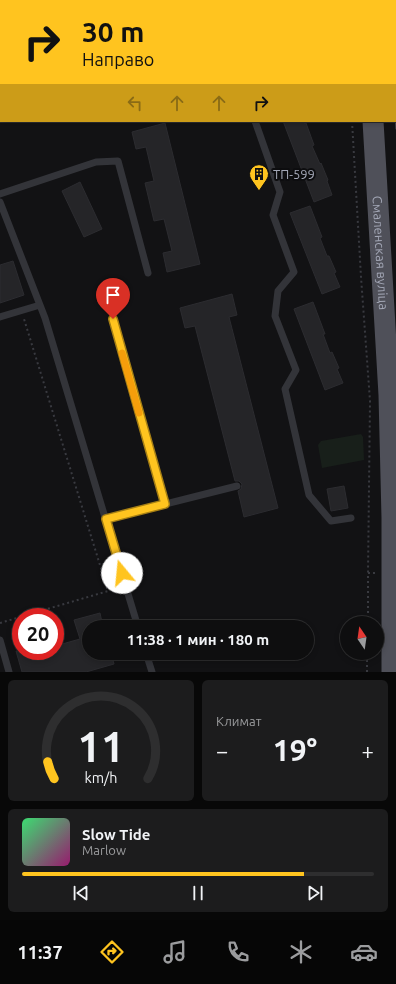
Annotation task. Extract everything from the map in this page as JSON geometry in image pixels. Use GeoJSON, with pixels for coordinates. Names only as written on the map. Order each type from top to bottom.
{"type":"FeatureCollection","features":[{"type":"Feature","properties":{"kind":"main road","name":"Смаленская вуліца"},"geometry":{"type":"LineString","coordinates":[[373,122],[389,395],[392,518],[392,672]]}},
{"type":"Feature","properties":{"kind":"main road","name":"Смаленская вуліца"},"geometry":{"type":"LineString","coordinates":[[385,122],[396,284]]}},
{"type":"Feature","properties":{"kind":"lane"},"geometry":{"type":"LineString","coordinates":[[255,122],[280,192],[273,215],[294,272],[278,291],[275,316],[296,370],[285,389],[309,495],[331,521],[351,518]]}},
{"type":"Feature","properties":{"kind":"lane"},"geometry":{"type":"LineString","coordinates":[[0,194],[96,162],[118,161],[148,273]]}},
{"type":"Feature","properties":{"kind":"lane"},"geometry":{"type":"LineString","coordinates":[[0,202],[45,318],[136,620]]}},
{"type":"Feature","properties":{"kind":"lane"},"geometry":{"type":"LineString","coordinates":[[0,317],[40,304]]}},
{"type":"Feature","properties":{"kind":"lane"},"geometry":{"type":"LineString","coordinates":[[113,319],[165,504]]}},
{"type":"Feature","properties":{"kind":"lane"},"geometry":{"type":"LineString","coordinates":[[106,519],[237,486]]}},
{"type":"Feature","properties":{"kind":"lane"},"geometry":{"type":"LineString","coordinates":[[0,640],[9,672]]}},
{"type":"Feature","properties":{"kind":"lane"},"geometry":{"type":"LineString","coordinates":[[148,660],[152,672]]}},
{"type":"Feature","properties":{"kind":"path"},"geometry":{"type":"LineString","coordinates":[[352,122],[360,269],[370,401],[368,616]]}},
{"type":"Feature","properties":{"kind":"path"},"geometry":{"type":"LineString","coordinates":[[0,623],[108,591],[21,310]]}},
{"type":"Feature","properties":{"kind":"path"},"geometry":{"type":"LineString","coordinates":[[368,573],[381,572]]}},
{"type":"Feature","properties":{"kind":"path"},"geometry":{"type":"LineString","coordinates":[[367,660],[367,672]]}},
{"type":"Feature","properties":{"kind":"shaded area"},"geometry":{"type":"Polygon","coordinates":[[[361,434],[363,437],[364,460],[322,468],[318,445],[321,441],[361,434]]]}},
{"type":"Feature","properties":{"kind":"building"},"geometry":{"type":"Polygon","coordinates":[[[283,122],[306,123],[314,145],[312,146],[328,180],[327,181],[332,195],[314,202],[283,122]]]}},
{"type":"Feature","properties":{"kind":"building"},"geometry":{"type":"Polygon","coordinates":[[[165,123],[200,264],[167,272],[163,253],[172,251],[164,219],[154,221],[145,183],[154,181],[146,147],[136,149],[132,132],[165,123]]]}},
{"type":"Feature","properties":{"kind":"building"},"geometry":{"type":"Polygon","coordinates":[[[80,182],[102,229],[84,237],[62,191],[80,182]]]}},
{"type":"Feature","properties":{"kind":"building"},"geometry":{"type":"Polygon","coordinates":[[[310,206],[322,237],[320,238],[327,256],[329,256],[336,272],[334,273],[340,287],[322,294],[290,213],[310,206]]]}},
{"type":"Feature","properties":{"kind":"building"},"geometry":{"type":"Polygon","coordinates":[[[13,261],[24,295],[0,303],[0,265],[13,261]]]}},
{"type":"Feature","properties":{"kind":"building"},"geometry":{"type":"Polygon","coordinates":[[[232,294],[237,315],[229,317],[278,508],[244,517],[238,491],[241,489],[242,484],[239,481],[235,481],[195,326],[185,328],[180,308],[232,294]]]}},
{"type":"Feature","properties":{"kind":"building"},"geometry":{"type":"Polygon","coordinates":[[[313,302],[325,334],[323,334],[330,353],[332,352],[339,368],[337,369],[343,383],[325,390],[294,309],[313,302]]]}},
{"type":"Feature","properties":{"kind":"building"},"geometry":{"type":"Polygon","coordinates":[[[344,486],[348,508],[331,511],[327,489],[344,486]]]}},
{"type":"Feature","properties":{"kind":"building"},"geometry":{"type":"Polygon","coordinates":[[[100,613],[102,620],[82,620],[82,660],[113,660],[114,664],[86,672],[22,672],[19,660],[64,660],[64,643],[80,639],[74,620],[100,613]]]}},
{"type":"Feature","properties":{"kind":"tram line"},"geometry":{"type":"LineString","coordinates":[[395,122],[396,129]]}},
{"type":"Feature","properties":{"kind":"slow traffic"},"geometry":{"type":"LineString","coordinates":[[122,353],[139,413]]}},
{"type":"Feature","properties":{"kind":"place","name":"ТП-599"},"geometry":{"type":"Point","coordinates":[259,191]}},
{"type":"Feature","properties":{"kind":"route"},"geometry":{"type":"LineString","coordinates":[[113,319],[165,504],[106,519],[122,573]]}}]}
